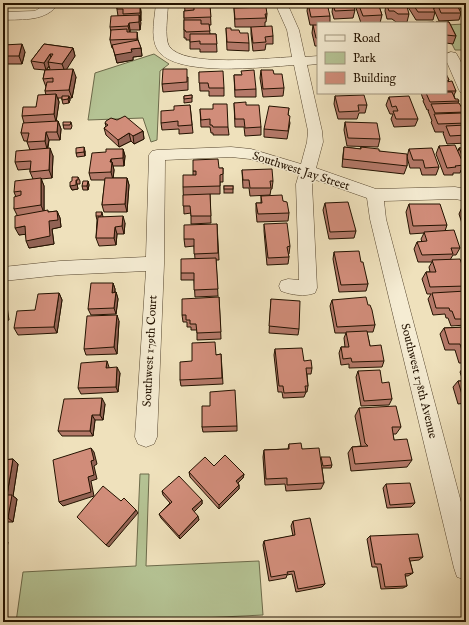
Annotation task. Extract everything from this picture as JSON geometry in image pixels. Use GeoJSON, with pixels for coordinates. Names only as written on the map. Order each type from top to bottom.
{"type":"FeatureCollection","features":[{"type":"Feature","properties":{"kind":"street"},"geometry":{"type":"LineString","coordinates":[[162,3],[163,48],[173,56],[192,63],[208,64],[317,60]]}},
{"type":"Feature","properties":{"kind":"street"},"geometry":{"type":"LineString","coordinates":[[281,3],[293,30],[315,131],[315,142],[304,184],[308,288],[288,286]]}},
{"type":"Feature","properties":{"kind":"street"},"geometry":{"type":"LineString","coordinates":[[3,16],[30,15],[49,7]]}},
{"type":"Feature","properties":{"kind":"street"},"geometry":{"type":"LineString","coordinates":[[466,56],[448,56],[466,90]]}},
{"type":"Feature","properties":{"kind":"street","name":"Southwest Jay Street"},"geometry":{"type":"LineString","coordinates":[[154,264],[157,155],[231,152],[251,154],[307,171],[375,195],[455,193],[466,195]]}},
{"type":"Feature","properties":{"kind":"street","name":"Southwest 178th Avenue"},"geometry":{"type":"LineString","coordinates":[[375,195],[378,219],[460,523],[466,568]]}},
{"type":"Feature","properties":{"kind":"street"},"geometry":{"type":"LineString","coordinates":[[3,274],[78,267],[154,264]]}},
{"type":"Feature","properties":{"kind":"street","name":"Southwest 179th Court"},"geometry":{"type":"LineString","coordinates":[[146,437],[154,264]]}},
{"type":"Feature","properties":{"kind":"green space"},"geometry":{"type":"Polygon","coordinates":[[[464,24],[466,27],[466,50],[455,50],[447,34],[447,25],[464,24]]]}},
{"type":"Feature","properties":{"kind":"green space"},"geometry":{"type":"Polygon","coordinates":[[[154,54],[169,64],[160,71],[157,140],[151,142],[143,118],[88,120],[95,73],[154,54]]]}},
{"type":"Feature","properties":{"kind":"green space"},"geometry":{"type":"Polygon","coordinates":[[[140,474],[149,474],[146,566],[259,561],[263,615],[121,622],[16,622],[23,572],[136,566],[140,474]]]}},
{"type":"Feature","properties":{"kind":"building"},"geometry":{"type":"Polygon","coordinates":[[[118,3],[139,3],[140,13],[123,14],[123,9],[117,9],[118,3]]]}},
{"type":"Feature","properties":{"kind":"building"},"geometry":{"type":"Polygon","coordinates":[[[194,3],[209,3],[209,5],[194,5],[194,3]]]}},
{"type":"Feature","properties":{"kind":"building"},"geometry":{"type":"Polygon","coordinates":[[[245,3],[262,3],[263,5],[246,5],[245,3]]]}},
{"type":"Feature","properties":{"kind":"building"},"geometry":{"type":"Polygon","coordinates":[[[308,3],[327,3],[330,16],[311,17],[308,3]]]}},
{"type":"Feature","properties":{"kind":"building"},"geometry":{"type":"Polygon","coordinates":[[[353,3],[355,10],[335,11],[333,4],[353,3]]]}},
{"type":"Feature","properties":{"kind":"building"},"geometry":{"type":"Polygon","coordinates":[[[358,3],[378,3],[382,15],[363,16],[358,3]]]}},
{"type":"Feature","properties":{"kind":"building"},"geometry":{"type":"Polygon","coordinates":[[[386,3],[406,3],[409,14],[398,14],[394,11],[389,11],[386,3]]]}},
{"type":"Feature","properties":{"kind":"building"},"geometry":{"type":"Polygon","coordinates":[[[412,3],[431,3],[435,12],[418,12],[412,3]]]}},
{"type":"Feature","properties":{"kind":"building"},"geometry":{"type":"Polygon","coordinates":[[[437,3],[456,3],[461,13],[441,13],[437,3]]]}},
{"type":"Feature","properties":{"kind":"building"},"geometry":{"type":"Polygon","coordinates":[[[210,6],[211,17],[184,18],[184,11],[194,10],[194,7],[210,6]]]}},
{"type":"Feature","properties":{"kind":"building"},"geometry":{"type":"Polygon","coordinates":[[[266,7],[266,18],[235,19],[234,8],[266,7]]]}},
{"type":"Feature","properties":{"kind":"building"},"geometry":{"type":"Polygon","coordinates":[[[139,15],[139,22],[129,23],[128,26],[110,27],[111,16],[139,15]]]}},
{"type":"Feature","properties":{"kind":"building"},"geometry":{"type":"Polygon","coordinates":[[[184,20],[201,20],[201,24],[209,24],[210,31],[186,32],[184,30],[184,20]]]}},
{"type":"Feature","properties":{"kind":"building"},"geometry":{"type":"Polygon","coordinates":[[[447,22],[449,22],[456,36],[447,35],[447,22]]]}},
{"type":"Feature","properties":{"kind":"building"},"geometry":{"type":"Polygon","coordinates":[[[313,25],[317,25],[316,38],[313,25]]]}},
{"type":"Feature","properties":{"kind":"building"},"geometry":{"type":"Polygon","coordinates":[[[272,26],[273,36],[265,37],[266,42],[253,43],[251,27],[272,26]]]}},
{"type":"Feature","properties":{"kind":"building"},"geometry":{"type":"Polygon","coordinates":[[[226,28],[231,28],[231,30],[239,30],[240,33],[248,33],[249,43],[227,42],[226,28]]]}},
{"type":"Feature","properties":{"kind":"building"},"geometry":{"type":"Polygon","coordinates":[[[127,29],[127,32],[137,32],[137,39],[110,40],[111,30],[127,29]]]}},
{"type":"Feature","properties":{"kind":"building"},"geometry":{"type":"Polygon","coordinates":[[[190,34],[216,34],[217,44],[200,44],[200,41],[190,42],[190,34]]]}},
{"type":"Feature","properties":{"kind":"building"},"geometry":{"type":"Polygon","coordinates":[[[138,40],[141,48],[131,49],[132,52],[115,55],[112,45],[138,40]]]}},
{"type":"Feature","properties":{"kind":"building"},"geometry":{"type":"Polygon","coordinates":[[[22,44],[19,56],[3,56],[3,45],[22,44]]]}},
{"type":"Feature","properties":{"kind":"building"},"geometry":{"type":"Polygon","coordinates":[[[44,44],[73,48],[62,64],[48,62],[53,54],[50,54],[44,63],[31,61],[44,44]]]}},
{"type":"Feature","properties":{"kind":"building"},"geometry":{"type":"Polygon","coordinates":[[[73,69],[69,90],[45,91],[47,82],[53,82],[53,78],[43,79],[45,70],[73,69]]]}},
{"type":"Feature","properties":{"kind":"building"},"geometry":{"type":"Polygon","coordinates":[[[163,69],[187,69],[187,82],[162,84],[163,69]]]}},
{"type":"Feature","properties":{"kind":"building"},"geometry":{"type":"Polygon","coordinates":[[[254,70],[256,89],[235,90],[234,75],[242,75],[241,71],[254,70]]]}},
{"type":"Feature","properties":{"kind":"building"},"geometry":{"type":"Polygon","coordinates":[[[261,70],[273,70],[274,74],[282,74],[284,88],[263,89],[261,70]]]}},
{"type":"Feature","properties":{"kind":"building"},"geometry":{"type":"Polygon","coordinates":[[[223,71],[224,88],[209,88],[208,83],[199,83],[199,72],[223,71]]]}},
{"type":"Feature","properties":{"kind":"building"},"geometry":{"type":"Polygon","coordinates":[[[452,81],[456,91],[447,91],[447,82],[452,81]]]}},
{"type":"Feature","properties":{"kind":"building"},"geometry":{"type":"Polygon","coordinates":[[[447,92],[452,92],[455,99],[458,99],[459,101],[430,102],[426,94],[447,94],[447,92]]]}},
{"type":"Feature","properties":{"kind":"building"},"geometry":{"type":"Polygon","coordinates":[[[56,94],[54,114],[22,116],[23,107],[36,107],[38,95],[56,94]]]}},
{"type":"Feature","properties":{"kind":"building"},"geometry":{"type":"Polygon","coordinates":[[[192,95],[192,98],[184,99],[184,96],[192,95]]]}},
{"type":"Feature","properties":{"kind":"building"},"geometry":{"type":"Polygon","coordinates":[[[364,95],[367,105],[358,105],[359,111],[339,112],[335,96],[364,95]]]}},
{"type":"Feature","properties":{"kind":"building"},"geometry":{"type":"Polygon","coordinates":[[[62,96],[69,96],[68,99],[62,100],[62,96]]]}},
{"type":"Feature","properties":{"kind":"building"},"geometry":{"type":"Polygon","coordinates":[[[409,96],[418,119],[396,119],[393,111],[398,111],[396,106],[392,107],[389,97],[409,96]]]}},
{"type":"Feature","properties":{"kind":"building"},"geometry":{"type":"Polygon","coordinates":[[[246,102],[246,105],[259,105],[261,127],[245,128],[244,119],[235,119],[234,103],[246,102]]]}},
{"type":"Feature","properties":{"kind":"building"},"geometry":{"type":"Polygon","coordinates":[[[459,103],[466,112],[435,113],[431,104],[459,103]]]}},
{"type":"Feature","properties":{"kind":"building"},"geometry":{"type":"Polygon","coordinates":[[[213,104],[227,104],[228,127],[213,127],[210,125],[210,119],[201,120],[200,109],[213,109],[213,104]]]}},
{"type":"Feature","properties":{"kind":"building"},"geometry":{"type":"Polygon","coordinates":[[[190,105],[192,125],[178,126],[178,121],[161,123],[161,111],[174,110],[174,106],[190,105]]]}},
{"type":"Feature","properties":{"kind":"building"},"geometry":{"type":"Polygon","coordinates":[[[269,106],[289,108],[288,115],[290,116],[288,131],[264,129],[269,106]]]}},
{"type":"Feature","properties":{"kind":"building"},"geometry":{"type":"Polygon","coordinates":[[[462,113],[466,123],[438,124],[434,114],[462,113]]]}},
{"type":"Feature","properties":{"kind":"building"},"geometry":{"type":"Polygon","coordinates":[[[125,116],[143,131],[133,136],[129,133],[118,140],[104,128],[108,125],[105,123],[111,118],[117,120],[125,116]]]}},
{"type":"Feature","properties":{"kind":"building"},"geometry":{"type":"Polygon","coordinates":[[[58,121],[57,132],[46,132],[45,141],[27,142],[29,133],[21,133],[23,123],[58,121]]]}},
{"type":"Feature","properties":{"kind":"building"},"geometry":{"type":"Polygon","coordinates":[[[63,122],[71,122],[70,125],[63,125],[63,122]]]}},
{"type":"Feature","properties":{"kind":"building"},"geometry":{"type":"Polygon","coordinates":[[[345,122],[377,123],[380,139],[348,138],[345,122]]]}},
{"type":"Feature","properties":{"kind":"building"},"geometry":{"type":"Polygon","coordinates":[[[466,125],[466,135],[450,136],[446,126],[466,125]]]}},
{"type":"Feature","properties":{"kind":"building"},"geometry":{"type":"Polygon","coordinates":[[[455,145],[464,165],[447,168],[439,146],[455,145]]]}},
{"type":"Feature","properties":{"kind":"building"},"geometry":{"type":"Polygon","coordinates":[[[84,147],[84,152],[76,153],[76,148],[84,147]]]}},
{"type":"Feature","properties":{"kind":"building"},"geometry":{"type":"Polygon","coordinates":[[[344,147],[379,149],[379,151],[407,154],[407,166],[343,159],[344,147]]]}},
{"type":"Feature","properties":{"kind":"building"},"geometry":{"type":"Polygon","coordinates":[[[50,148],[49,170],[30,172],[31,161],[15,162],[16,151],[50,148]]]}},
{"type":"Feature","properties":{"kind":"building"},"geometry":{"type":"Polygon","coordinates":[[[432,148],[439,167],[425,168],[423,160],[413,160],[409,149],[432,148]]]}},
{"type":"Feature","properties":{"kind":"building"},"geometry":{"type":"Polygon","coordinates":[[[459,148],[466,148],[466,165],[459,148]]]}},
{"type":"Feature","properties":{"kind":"building"},"geometry":{"type":"Polygon","coordinates":[[[106,149],[123,149],[123,158],[111,159],[111,172],[89,173],[92,153],[106,152],[106,149]]]}},
{"type":"Feature","properties":{"kind":"building"},"geometry":{"type":"Polygon","coordinates":[[[218,159],[219,168],[223,168],[223,174],[220,175],[220,186],[183,187],[183,175],[196,175],[196,171],[193,171],[193,160],[218,159]]]}},
{"type":"Feature","properties":{"kind":"building"},"geometry":{"type":"Polygon","coordinates":[[[272,169],[273,181],[270,181],[271,188],[250,188],[249,180],[243,180],[242,170],[272,169]]]}},
{"type":"Feature","properties":{"kind":"building"},"geometry":{"type":"Polygon","coordinates":[[[72,177],[78,177],[78,180],[76,180],[76,185],[70,186],[70,182],[72,181],[72,177]]]}},
{"type":"Feature","properties":{"kind":"building"},"geometry":{"type":"Polygon","coordinates":[[[41,178],[41,205],[14,209],[14,197],[21,195],[21,191],[14,192],[15,181],[41,178]]]}},
{"type":"Feature","properties":{"kind":"building"},"geometry":{"type":"Polygon","coordinates":[[[105,178],[127,178],[125,204],[102,205],[105,178]]]}},
{"type":"Feature","properties":{"kind":"building"},"geometry":{"type":"Polygon","coordinates":[[[83,181],[88,181],[87,186],[82,186],[83,181]]]}},
{"type":"Feature","properties":{"kind":"building"},"geometry":{"type":"Polygon","coordinates":[[[224,186],[233,186],[233,189],[224,189],[224,186]]]}},
{"type":"Feature","properties":{"kind":"building"},"geometry":{"type":"Polygon","coordinates":[[[210,194],[211,216],[191,216],[190,206],[183,206],[183,195],[210,194]]]}},
{"type":"Feature","properties":{"kind":"building"},"geometry":{"type":"Polygon","coordinates":[[[282,195],[283,201],[287,202],[289,213],[258,214],[256,203],[262,203],[261,196],[282,195]]]}},
{"type":"Feature","properties":{"kind":"building"},"geometry":{"type":"Polygon","coordinates":[[[348,202],[356,231],[330,232],[325,203],[348,202]]]}},
{"type":"Feature","properties":{"kind":"building"},"geometry":{"type":"Polygon","coordinates":[[[409,204],[440,204],[447,225],[413,226],[409,204]]]}},
{"type":"Feature","properties":{"kind":"building"},"geometry":{"type":"Polygon","coordinates":[[[466,206],[466,217],[462,207],[466,206]]]}},
{"type":"Feature","properties":{"kind":"building"},"geometry":{"type":"Polygon","coordinates":[[[48,210],[48,212],[57,211],[58,220],[49,221],[50,236],[26,241],[25,226],[15,228],[15,216],[48,210]]]}},
{"type":"Feature","properties":{"kind":"building"},"geometry":{"type":"Polygon","coordinates":[[[96,212],[102,212],[101,216],[96,216],[96,212]]]}},
{"type":"Feature","properties":{"kind":"building"},"geometry":{"type":"Polygon","coordinates":[[[123,216],[122,226],[115,227],[114,238],[96,238],[98,217],[123,216]]]}},
{"type":"Feature","properties":{"kind":"building"},"geometry":{"type":"Polygon","coordinates":[[[287,223],[290,246],[287,247],[289,257],[268,258],[264,224],[287,223]]]}},
{"type":"Feature","properties":{"kind":"building"},"geometry":{"type":"Polygon","coordinates":[[[217,224],[218,253],[194,254],[194,239],[184,239],[184,225],[217,224]]]}},
{"type":"Feature","properties":{"kind":"building"},"geometry":{"type":"Polygon","coordinates":[[[454,230],[460,248],[451,248],[453,254],[422,255],[417,242],[427,241],[424,232],[454,230]]]}},
{"type":"Feature","properties":{"kind":"building"},"geometry":{"type":"Polygon","coordinates":[[[359,251],[368,284],[341,285],[334,252],[359,251]]]}},
{"type":"Feature","properties":{"kind":"building"},"geometry":{"type":"Polygon","coordinates":[[[216,258],[218,289],[194,290],[194,273],[181,273],[181,259],[216,258]]]}},
{"type":"Feature","properties":{"kind":"building"},"geometry":{"type":"Polygon","coordinates":[[[460,259],[466,276],[466,286],[430,287],[426,272],[436,272],[432,260],[460,259]]]}},
{"type":"Feature","properties":{"kind":"building"},"geometry":{"type":"Polygon","coordinates":[[[91,283],[113,283],[112,293],[116,292],[114,308],[88,309],[91,283]]]}},
{"type":"Feature","properties":{"kind":"building"},"geometry":{"type":"Polygon","coordinates":[[[466,291],[466,319],[455,319],[449,308],[436,308],[432,293],[466,291]]]}},
{"type":"Feature","properties":{"kind":"building"},"geometry":{"type":"Polygon","coordinates":[[[59,293],[54,327],[14,328],[17,311],[35,310],[38,294],[59,293]]]}},
{"type":"Feature","properties":{"kind":"building"},"geometry":{"type":"Polygon","coordinates":[[[219,297],[221,332],[197,333],[196,324],[190,324],[190,320],[186,320],[186,315],[182,315],[182,299],[219,297]]]}},
{"type":"Feature","properties":{"kind":"building"},"geometry":{"type":"Polygon","coordinates":[[[366,297],[368,305],[370,305],[372,310],[375,325],[337,327],[332,300],[366,297]]]}},
{"type":"Feature","properties":{"kind":"building"},"geometry":{"type":"Polygon","coordinates":[[[271,299],[300,301],[299,329],[269,326],[271,299]]]}},
{"type":"Feature","properties":{"kind":"building"},"geometry":{"type":"Polygon","coordinates":[[[117,315],[114,347],[84,349],[87,316],[117,315]]]}},
{"type":"Feature","properties":{"kind":"building"},"geometry":{"type":"Polygon","coordinates":[[[466,327],[466,357],[464,357],[460,344],[449,344],[444,328],[466,327]]]}},
{"type":"Feature","properties":{"kind":"building"},"geometry":{"type":"Polygon","coordinates":[[[367,331],[370,346],[381,345],[384,361],[352,362],[351,358],[343,359],[341,347],[349,347],[346,332],[367,331]]]}},
{"type":"Feature","properties":{"kind":"building"},"geometry":{"type":"Polygon","coordinates":[[[215,342],[216,355],[221,354],[222,378],[180,380],[180,362],[192,361],[192,343],[215,342]]]}},
{"type":"Feature","properties":{"kind":"building"},"geometry":{"type":"Polygon","coordinates":[[[302,348],[304,361],[311,360],[312,368],[306,368],[308,386],[305,386],[306,392],[284,393],[283,386],[279,386],[275,349],[302,348]]]}},
{"type":"Feature","properties":{"kind":"building"},"geometry":{"type":"Polygon","coordinates":[[[107,361],[106,368],[117,367],[116,387],[78,388],[81,363],[107,361]]]}},
{"type":"Feature","properties":{"kind":"building"},"geometry":{"type":"Polygon","coordinates":[[[380,370],[382,383],[389,382],[392,399],[364,401],[358,371],[380,370]]]}},
{"type":"Feature","properties":{"kind":"building"},"geometry":{"type":"Polygon","coordinates":[[[458,381],[466,381],[466,398],[463,398],[458,381]]]}},
{"type":"Feature","properties":{"kind":"building"},"geometry":{"type":"Polygon","coordinates":[[[235,390],[237,426],[202,427],[202,406],[210,406],[210,392],[235,390]]]}},
{"type":"Feature","properties":{"kind":"building"},"geometry":{"type":"Polygon","coordinates":[[[102,398],[100,415],[92,415],[90,431],[58,431],[64,399],[102,398]]]}},
{"type":"Feature","properties":{"kind":"building"},"geometry":{"type":"Polygon","coordinates":[[[396,406],[401,427],[392,427],[394,440],[407,439],[412,460],[355,464],[352,447],[368,446],[365,443],[359,408],[396,406]]]}},
{"type":"Feature","properties":{"kind":"building"},"geometry":{"type":"Polygon","coordinates":[[[301,443],[302,449],[319,448],[324,483],[287,485],[287,478],[266,479],[264,450],[289,449],[289,444],[301,443]]]}},
{"type":"Feature","properties":{"kind":"building"},"geometry":{"type":"Polygon","coordinates":[[[91,448],[94,460],[91,461],[94,475],[88,477],[91,492],[59,502],[53,460],[91,448]]]}},
{"type":"Feature","properties":{"kind":"building"},"geometry":{"type":"Polygon","coordinates":[[[225,455],[244,474],[236,481],[239,485],[219,505],[189,472],[205,457],[214,466],[225,455]]]}},
{"type":"Feature","properties":{"kind":"building"},"geometry":{"type":"Polygon","coordinates":[[[321,457],[330,457],[332,465],[323,466],[321,457]]]}},
{"type":"Feature","properties":{"kind":"building"},"geometry":{"type":"Polygon","coordinates":[[[13,459],[7,495],[12,495],[8,518],[3,519],[3,460],[13,459]]]}},
{"type":"Feature","properties":{"kind":"building"},"geometry":{"type":"Polygon","coordinates":[[[179,476],[202,500],[192,509],[198,516],[179,536],[159,514],[172,502],[162,491],[179,476]]]}},
{"type":"Feature","properties":{"kind":"building"},"geometry":{"type":"Polygon","coordinates":[[[410,483],[415,503],[390,505],[386,484],[410,483]]]}},
{"type":"Feature","properties":{"kind":"building"},"geometry":{"type":"Polygon","coordinates":[[[103,486],[121,501],[124,498],[136,510],[106,545],[77,517],[103,486]]]}},
{"type":"Feature","properties":{"kind":"building"},"geometry":{"type":"Polygon","coordinates":[[[310,518],[325,584],[298,589],[294,571],[287,572],[288,574],[271,577],[264,541],[295,535],[293,521],[310,518]]]}},
{"type":"Feature","properties":{"kind":"building"},"geometry":{"type":"Polygon","coordinates":[[[418,534],[423,557],[409,558],[413,573],[405,574],[407,586],[385,587],[381,564],[375,564],[370,536],[418,534]]]}}]}
